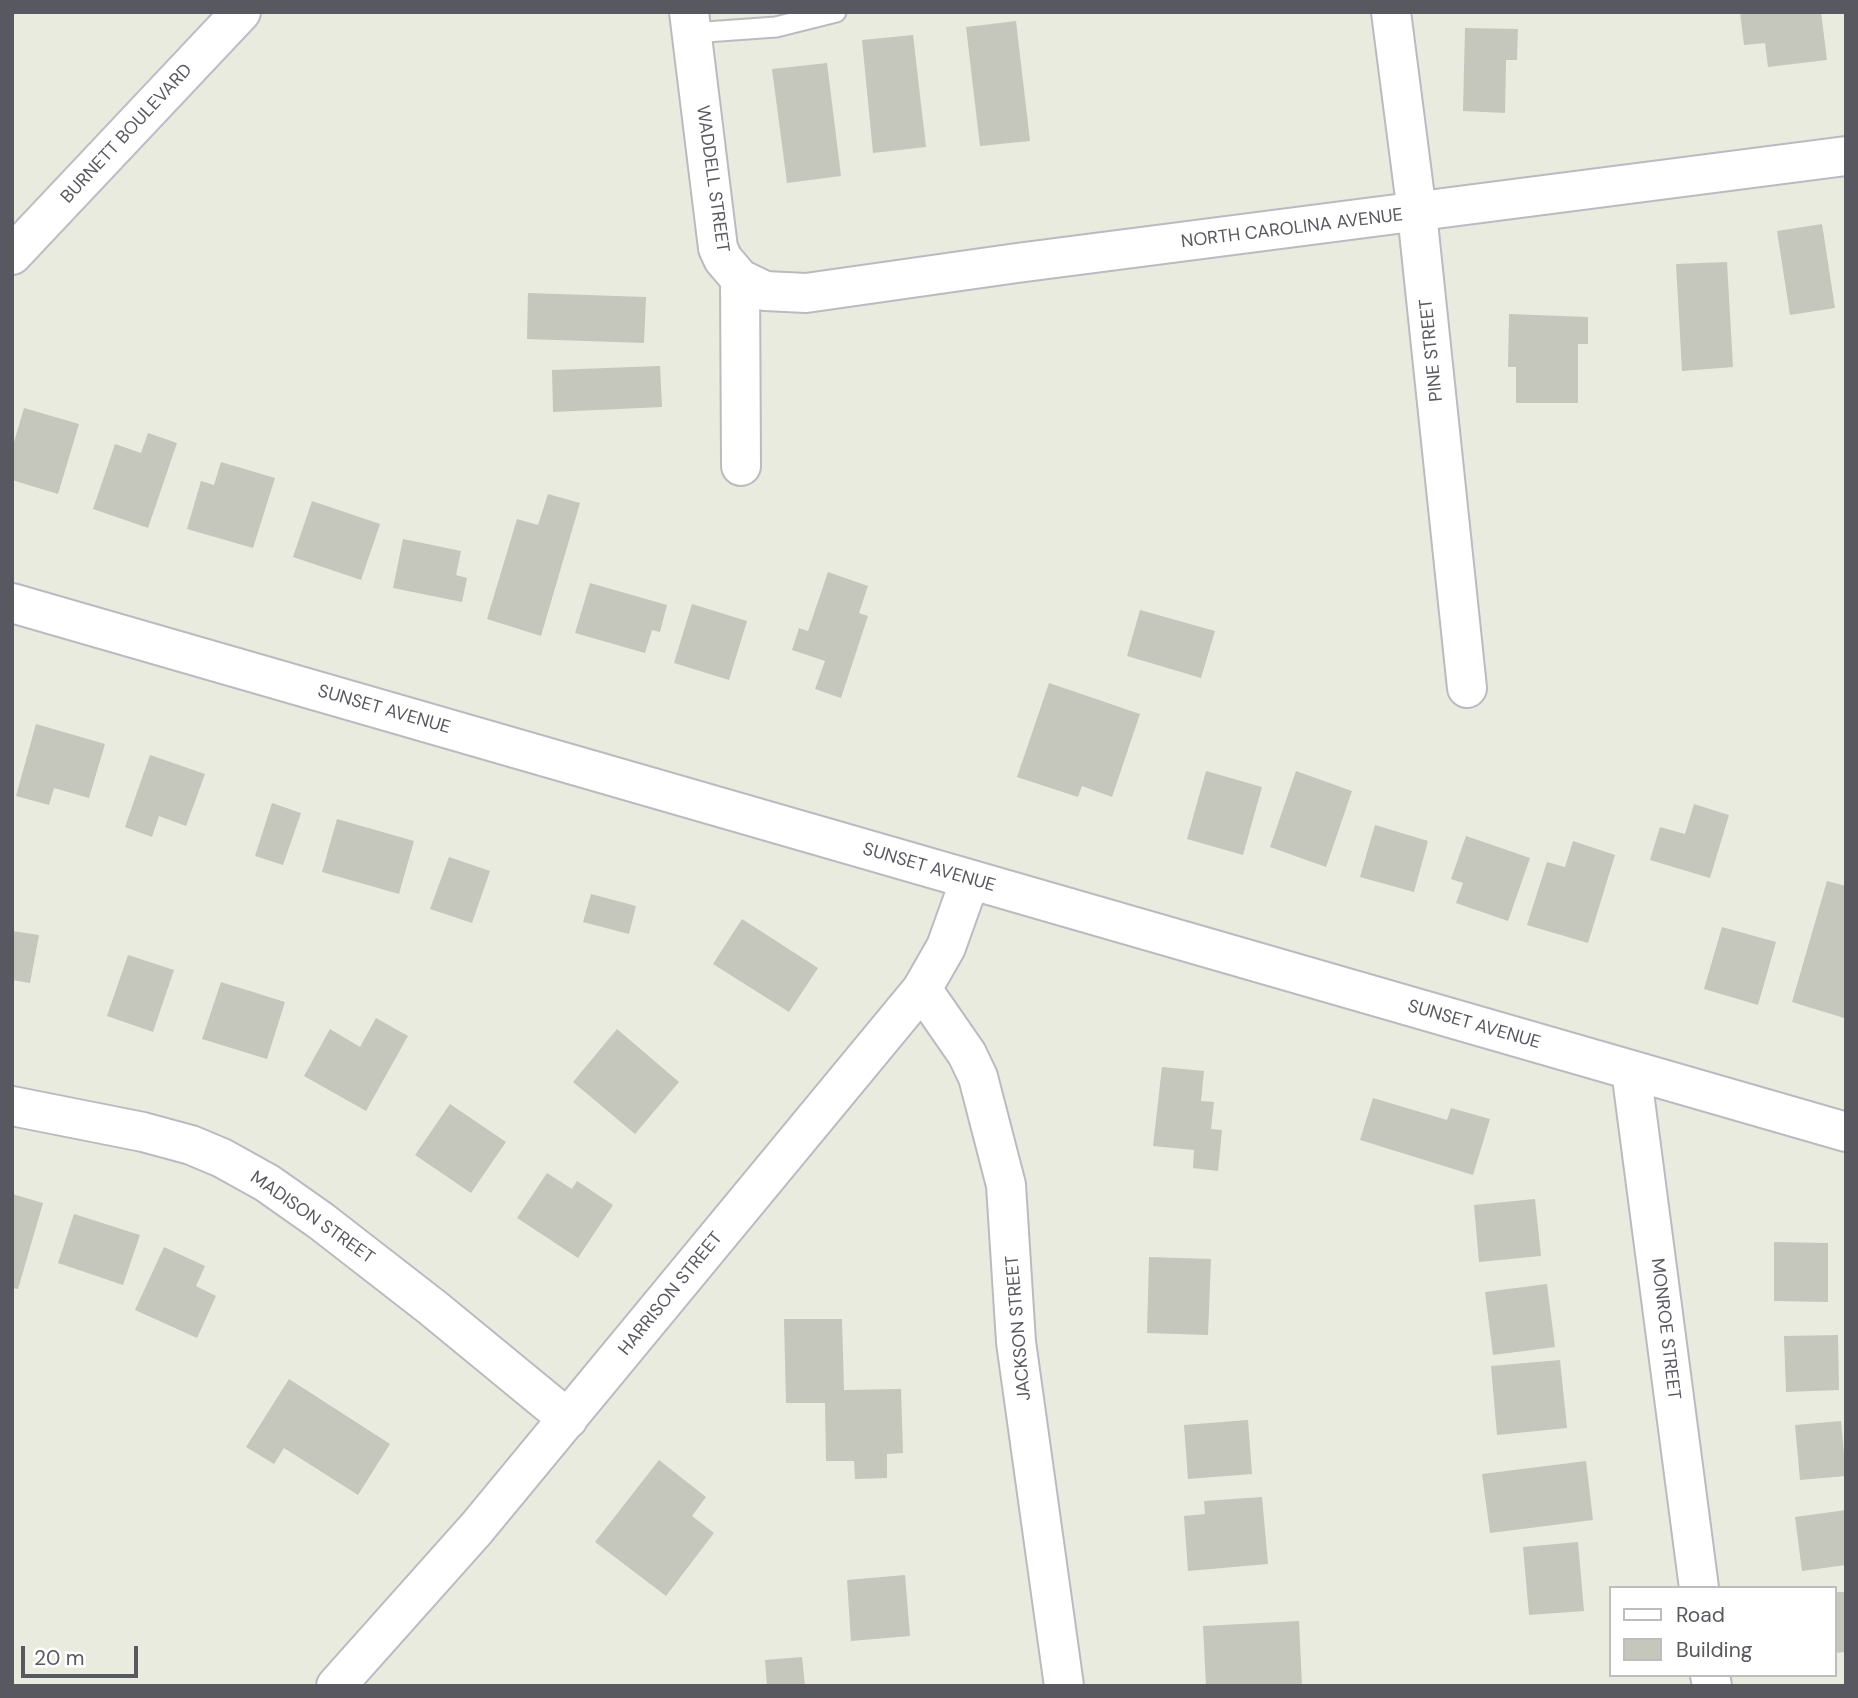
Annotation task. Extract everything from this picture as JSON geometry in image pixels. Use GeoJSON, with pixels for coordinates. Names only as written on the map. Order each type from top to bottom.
{"type":"FeatureCollection","features":[{"type":"Feature","properties":{"kind":"street","name":"BURNETT BOULEVARD"},"geometry":{"type":"LineString","coordinates":[[12,255],[241,12]]}},
{"type":"Feature","properties":{"kind":"street","name":"PINE STREET"},"geometry":{"type":"LineString","coordinates":[[1391,12],[1417,213],[1467,688]]}},
{"type":"Feature","properties":{"kind":"street","name":"WADDELL STREET"},"geometry":{"type":"LineString","coordinates":[[691,22],[719,248],[723,259],[740,279]]}},
{"type":"Feature","properties":{"kind":"street","name":"NORTH CAROLINA AVENUE"},"geometry":{"type":"LineString","coordinates":[[740,279],[765,291],[806,293],[1017,263],[1846,156]]}},
{"type":"Feature","properties":{"kind":"street"},"geometry":{"type":"LineString","coordinates":[[740,279],[741,466]]}},
{"type":"Feature","properties":{"kind":"street","name":"SUNSET AVENUE"},"geometry":{"type":"LineString","coordinates":[[12,603],[1846,1132]]}},
{"type":"Feature","properties":{"kind":"street","name":"HARRISON STREET"},"geometry":{"type":"LineString","coordinates":[[336,1686],[476,1529],[922,989],[946,947],[970,880]]}},
{"type":"Feature","properties":{"kind":"street","name":"JACKSON STREET"},"geometry":{"type":"LineString","coordinates":[[922,989],[967,1054],[978,1077],[1006,1185],[1016,1342],[1064,1686]]}},
{"type":"Feature","properties":{"kind":"street","name":"MONROE STREET"},"geometry":{"type":"LineString","coordinates":[[1631,1070],[1699,1586]]}},
{"type":"Feature","properties":{"kind":"street","name":"MADISON STREET"},"geometry":{"type":"LineString","coordinates":[[12,1106],[191,1145],[244,1171],[321,1222],[393,1276],[568,1419]]}},
{"type":"Feature","properties":{"kind":"lane"},"geometry":{"type":"LineString","coordinates":[[691,22],[776,27],[836,12]]}},
{"type":"Feature","properties":{"kind":"building"},"geometry":{"type":"Polygon","coordinates":[[[1740,12],[1821,12],[1827,60],[1768,67],[1765,43],[1744,45],[1740,12]]]}},
{"type":"Feature","properties":{"kind":"building"},"geometry":{"type":"Polygon","coordinates":[[[1016,21],[1030,141],[980,146],[966,27],[1016,21]]]}},
{"type":"Feature","properties":{"kind":"building"},"geometry":{"type":"Polygon","coordinates":[[[1465,28],[1518,29],[1517,60],[1506,60],[1505,113],[1463,111],[1465,28]]]}},
{"type":"Feature","properties":{"kind":"building"},"geometry":{"type":"Polygon","coordinates":[[[913,35],[926,147],[873,153],[862,40],[913,35]]]}},
{"type":"Feature","properties":{"kind":"building"},"geometry":{"type":"Polygon","coordinates":[[[827,63],[841,176],[787,183],[772,69],[827,63]]]}},
{"type":"Feature","properties":{"kind":"building"},"geometry":{"type":"Polygon","coordinates":[[[1822,224],[1835,308],[1790,315],[1777,231],[1822,224]]]}},
{"type":"Feature","properties":{"kind":"building"},"geometry":{"type":"Polygon","coordinates":[[[1727,262],[1733,367],[1682,371],[1676,264],[1727,262]]]}},
{"type":"Feature","properties":{"kind":"building"},"geometry":{"type":"Polygon","coordinates":[[[528,293],[646,297],[644,343],[527,339],[528,293]]]}},
{"type":"Feature","properties":{"kind":"building"},"geometry":{"type":"Polygon","coordinates":[[[1509,314],[1588,317],[1588,344],[1578,344],[1578,403],[1516,403],[1516,367],[1508,367],[1509,314]]]}},
{"type":"Feature","properties":{"kind":"building"},"geometry":{"type":"Polygon","coordinates":[[[660,366],[662,407],[553,412],[552,370],[660,366]]]}},
{"type":"Feature","properties":{"kind":"building"},"geometry":{"type":"Polygon","coordinates":[[[24,408],[79,424],[58,494],[12,480],[12,449],[24,408]]]}},
{"type":"Feature","properties":{"kind":"building"},"geometry":{"type":"Polygon","coordinates":[[[148,433],[177,443],[148,528],[93,509],[115,444],[141,453],[148,433]]]}},
{"type":"Feature","properties":{"kind":"building"},"geometry":{"type":"Polygon","coordinates":[[[221,462],[275,478],[253,548],[187,529],[201,481],[214,485],[221,462]]]}},
{"type":"Feature","properties":{"kind":"building"},"geometry":{"type":"Polygon","coordinates":[[[548,494],[580,503],[541,636],[487,619],[517,519],[538,525],[548,494]]]}},
{"type":"Feature","properties":{"kind":"building"},"geometry":{"type":"Polygon","coordinates":[[[312,501],[380,524],[361,580],[293,557],[312,501]]]}},
{"type":"Feature","properties":{"kind":"building"},"geometry":{"type":"Polygon","coordinates":[[[403,539],[461,551],[456,575],[467,578],[462,602],[393,588],[403,539]]]}},
{"type":"Feature","properties":{"kind":"building"},"geometry":{"type":"Polygon","coordinates":[[[828,572],[868,586],[859,613],[868,616],[841,698],[815,689],[825,661],[792,650],[799,628],[808,631],[828,572]]]}},
{"type":"Feature","properties":{"kind":"building"},"geometry":{"type":"Polygon","coordinates":[[[590,583],[667,605],[660,632],[652,630],[645,653],[575,633],[590,583]]]}},
{"type":"Feature","properties":{"kind":"building"},"geometry":{"type":"Polygon","coordinates":[[[692,604],[747,621],[729,680],[674,663],[692,604]]]}},
{"type":"Feature","properties":{"kind":"building"},"geometry":{"type":"Polygon","coordinates":[[[1140,610],[1215,631],[1201,678],[1127,656],[1140,610]]]}},
{"type":"Feature","properties":{"kind":"building"},"geometry":{"type":"Polygon","coordinates":[[[1049,683],[1140,714],[1112,797],[1082,786],[1078,797],[1017,777],[1049,683]]]}},
{"type":"Feature","properties":{"kind":"building"},"geometry":{"type":"Polygon","coordinates":[[[36,724],[105,744],[89,798],[54,788],[49,805],[16,796],[36,724]]]}},
{"type":"Feature","properties":{"kind":"building"},"geometry":{"type":"Polygon","coordinates":[[[150,755],[205,774],[186,826],[159,816],[152,837],[125,827],[150,755]]]}},
{"type":"Feature","properties":{"kind":"building"},"geometry":{"type":"Polygon","coordinates":[[[1206,771],[1262,787],[1243,855],[1187,839],[1206,771]]]}},
{"type":"Feature","properties":{"kind":"building"},"geometry":{"type":"Polygon","coordinates":[[[1296,771],[1352,791],[1326,867],[1270,847],[1296,771]]]}},
{"type":"Feature","properties":{"kind":"building"},"geometry":{"type":"Polygon","coordinates":[[[272,803],[301,813],[283,865],[255,856],[272,803]]]}},
{"type":"Feature","properties":{"kind":"building"},"geometry":{"type":"Polygon","coordinates":[[[1694,804],[1729,815],[1710,878],[1650,860],[1660,827],[1685,834],[1694,804]]]}},
{"type":"Feature","properties":{"kind":"building"},"geometry":{"type":"Polygon","coordinates":[[[337,819],[414,841],[399,894],[322,872],[337,819]]]}},
{"type":"Feature","properties":{"kind":"building"},"geometry":{"type":"Polygon","coordinates":[[[1375,825],[1428,841],[1414,892],[1360,877],[1375,825]]]}},
{"type":"Feature","properties":{"kind":"building"},"geometry":{"type":"Polygon","coordinates":[[[1466,836],[1530,858],[1508,921],[1456,903],[1463,883],[1451,879],[1466,836]]]}},
{"type":"Feature","properties":{"kind":"building"},"geometry":{"type":"Polygon","coordinates":[[[1573,841],[1615,855],[1588,943],[1527,925],[1547,862],[1565,867],[1573,841]]]}},
{"type":"Feature","properties":{"kind":"building"},"geometry":{"type":"Polygon","coordinates":[[[449,857],[490,871],[472,923],[430,909],[449,857]]]}},
{"type":"Feature","properties":{"kind":"building"},"geometry":{"type":"Polygon","coordinates":[[[1827,881],[1846,886],[1844,1018],[1792,1002],[1827,881]]]}},
{"type":"Feature","properties":{"kind":"building"},"geometry":{"type":"Polygon","coordinates":[[[591,894],[636,906],[629,934],[583,922],[591,894]]]}},
{"type":"Feature","properties":{"kind":"building"},"geometry":{"type":"Polygon","coordinates":[[[742,919],[818,968],[789,1012],[713,964],[742,919]]]}},
{"type":"Feature","properties":{"kind":"building"},"geometry":{"type":"Polygon","coordinates":[[[1722,927],[1776,942],[1758,1005],[1704,989],[1722,927]]]}},
{"type":"Feature","properties":{"kind":"building"},"geometry":{"type":"Polygon","coordinates":[[[12,931],[39,935],[30,983],[12,980],[12,931]]]}},
{"type":"Feature","properties":{"kind":"building"},"geometry":{"type":"Polygon","coordinates":[[[128,955],[174,970],[153,1032],[107,1016],[128,955]]]}},
{"type":"Feature","properties":{"kind":"building"},"geometry":{"type":"Polygon","coordinates":[[[221,982],[285,1002],[267,1059],[202,1039],[221,982]]]}},
{"type":"Feature","properties":{"kind":"building"},"geometry":{"type":"Polygon","coordinates":[[[376,1018],[408,1036],[366,1111],[304,1076],[330,1029],[360,1047],[376,1018]]]}},
{"type":"Feature","properties":{"kind":"building"},"geometry":{"type":"Polygon","coordinates":[[[617,1029],[679,1082],[635,1134],[573,1082],[617,1029]]]}},
{"type":"Feature","properties":{"kind":"building"},"geometry":{"type":"Polygon","coordinates":[[[1162,1067],[1204,1071],[1201,1101],[1214,1102],[1211,1129],[1222,1130],[1218,1171],[1193,1168],[1194,1150],[1153,1146],[1162,1067]]]}},
{"type":"Feature","properties":{"kind":"building"},"geometry":{"type":"Polygon","coordinates":[[[1373,1098],[1447,1120],[1451,1108],[1490,1119],[1473,1175],[1360,1140],[1373,1098]]]}},
{"type":"Feature","properties":{"kind":"building"},"geometry":{"type":"Polygon","coordinates":[[[450,1104],[506,1142],[471,1193],[415,1155],[450,1104]]]}},
{"type":"Feature","properties":{"kind":"building"},"geometry":{"type":"Polygon","coordinates":[[[547,1173],[572,1189],[577,1181],[613,1205],[578,1258],[517,1218],[547,1173]]]}},
{"type":"Feature","properties":{"kind":"building"},"geometry":{"type":"Polygon","coordinates":[[[12,1194],[43,1203],[18,1289],[12,1288],[12,1194]]]}},
{"type":"Feature","properties":{"kind":"building"},"geometry":{"type":"Polygon","coordinates":[[[1535,1199],[1541,1256],[1479,1262],[1474,1205],[1535,1199]]]}},
{"type":"Feature","properties":{"kind":"building"},"geometry":{"type":"Polygon","coordinates":[[[74,1214],[140,1235],[123,1285],[58,1263],[74,1214]]]}},
{"type":"Feature","properties":{"kind":"building"},"geometry":{"type":"Polygon","coordinates":[[[1774,1242],[1828,1243],[1828,1302],[1774,1301],[1774,1242]]]}},
{"type":"Feature","properties":{"kind":"building"},"geometry":{"type":"Polygon","coordinates":[[[164,1247],[205,1266],[196,1286],[216,1296],[197,1338],[135,1310],[164,1247]]]}},
{"type":"Feature","properties":{"kind":"building"},"geometry":{"type":"Polygon","coordinates":[[[1149,1257],[1211,1259],[1208,1335],[1147,1333],[1149,1257]]]}},
{"type":"Feature","properties":{"kind":"building"},"geometry":{"type":"Polygon","coordinates":[[[1547,1284],[1555,1347],[1493,1355],[1485,1292],[1547,1284]]]}},
{"type":"Feature","properties":{"kind":"building"},"geometry":{"type":"Polygon","coordinates":[[[784,1319],[842,1319],[844,1390],[901,1389],[903,1453],[887,1454],[887,1478],[855,1479],[854,1461],[826,1461],[825,1403],[786,1403],[784,1319]]]}},
{"type":"Feature","properties":{"kind":"building"},"geometry":{"type":"Polygon","coordinates":[[[1838,1335],[1839,1390],[1786,1392],[1784,1336],[1838,1335]]]}},
{"type":"Feature","properties":{"kind":"building"},"geometry":{"type":"Polygon","coordinates":[[[1560,1360],[1567,1428],[1497,1435],[1491,1366],[1560,1360]]]}},
{"type":"Feature","properties":{"kind":"building"},"geometry":{"type":"Polygon","coordinates":[[[289,1379],[390,1444],[358,1495],[284,1448],[274,1464],[246,1447],[289,1379]]]}},
{"type":"Feature","properties":{"kind":"building"},"geometry":{"type":"Polygon","coordinates":[[[1248,1420],[1252,1474],[1188,1479],[1184,1425],[1248,1420]]]}},
{"type":"Feature","properties":{"kind":"building"},"geometry":{"type":"Polygon","coordinates":[[[1841,1421],[1846,1476],[1800,1480],[1795,1425],[1841,1421]]]}},
{"type":"Feature","properties":{"kind":"building"},"geometry":{"type":"Polygon","coordinates":[[[659,1460],[706,1497],[692,1516],[714,1533],[666,1596],[595,1542],[659,1460]]]}},
{"type":"Feature","properties":{"kind":"building"},"geometry":{"type":"Polygon","coordinates":[[[1586,1461],[1593,1520],[1490,1533],[1482,1474],[1586,1461]]]}},
{"type":"Feature","properties":{"kind":"building"},"geometry":{"type":"Polygon","coordinates":[[[1262,1497],[1268,1564],[1188,1571],[1184,1516],[1205,1514],[1204,1501],[1262,1497]]]}},
{"type":"Feature","properties":{"kind":"building"},"geometry":{"type":"Polygon","coordinates":[[[1846,1510],[1846,1565],[1802,1571],[1795,1517],[1846,1510]]]}},
{"type":"Feature","properties":{"kind":"building"},"geometry":{"type":"Polygon","coordinates":[[[1578,1542],[1584,1611],[1529,1615],[1523,1547],[1578,1542]]]}},
{"type":"Feature","properties":{"kind":"building"},"geometry":{"type":"Polygon","coordinates":[[[905,1575],[910,1636],[851,1641],[847,1580],[905,1575]]]}},
{"type":"Feature","properties":{"kind":"building"},"geometry":{"type":"Polygon","coordinates":[[[1837,1592],[1846,1592],[1846,1652],[1837,1653],[1837,1592]]]}},
{"type":"Feature","properties":{"kind":"building"},"geometry":{"type":"Polygon","coordinates":[[[1299,1621],[1302,1686],[1206,1686],[1203,1626],[1299,1621]]]}},
{"type":"Feature","properties":{"kind":"building"},"geometry":{"type":"Polygon","coordinates":[[[802,1657],[805,1686],[767,1686],[765,1660],[802,1657]]]}}]}
